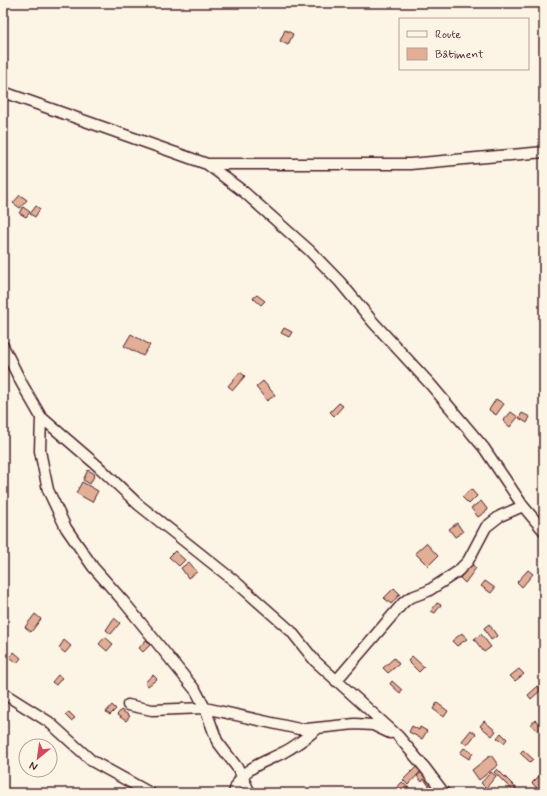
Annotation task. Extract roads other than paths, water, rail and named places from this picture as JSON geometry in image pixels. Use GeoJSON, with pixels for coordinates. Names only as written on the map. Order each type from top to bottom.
{"type":"FeatureCollection","features":[{"type":"Feature","properties":{"kind":"street"},"geometry":{"type":"LineString","coordinates":[[3,92],[207,164],[244,192],[309,250],[340,282],[373,322],[431,385],[484,448],[523,506],[544,531]]}},
{"type":"Feature","properties":{"kind":"street"},"geometry":{"type":"LineString","coordinates":[[207,164],[410,164],[544,152]]}},
{"type":"Feature","properties":{"kind":"street"},"geometry":{"type":"LineString","coordinates":[[3,346],[41,417],[99,467],[139,505],[236,582],[291,631],[315,662],[398,736],[444,793]]}},
{"type":"Feature","properties":{"kind":"street"},"geometry":{"type":"LineString","coordinates":[[41,417],[40,451],[48,490],[66,528],[93,567],[124,602],[196,691],[205,708],[217,741],[241,776],[250,793]]}},
{"type":"Feature","properties":{"kind":"street"},"geometry":{"type":"LineString","coordinates":[[336,681],[403,603],[409,598],[428,591],[457,572],[468,561],[486,528],[500,516],[523,506]]}},
{"type":"Feature","properties":{"kind":"street"},"geometry":{"type":"LineString","coordinates":[[3,693],[49,722],[92,761],[150,793]]}},
{"type":"Feature","properties":{"kind":"street"},"geometry":{"type":"LineString","coordinates":[[128,705],[152,710],[205,708],[299,729],[355,724],[373,725],[398,736]]}},
{"type":"Feature","properties":{"kind":"street"},"geometry":{"type":"LineString","coordinates":[[234,793],[235,786],[241,776],[260,763],[284,752],[319,728]]}}]}
